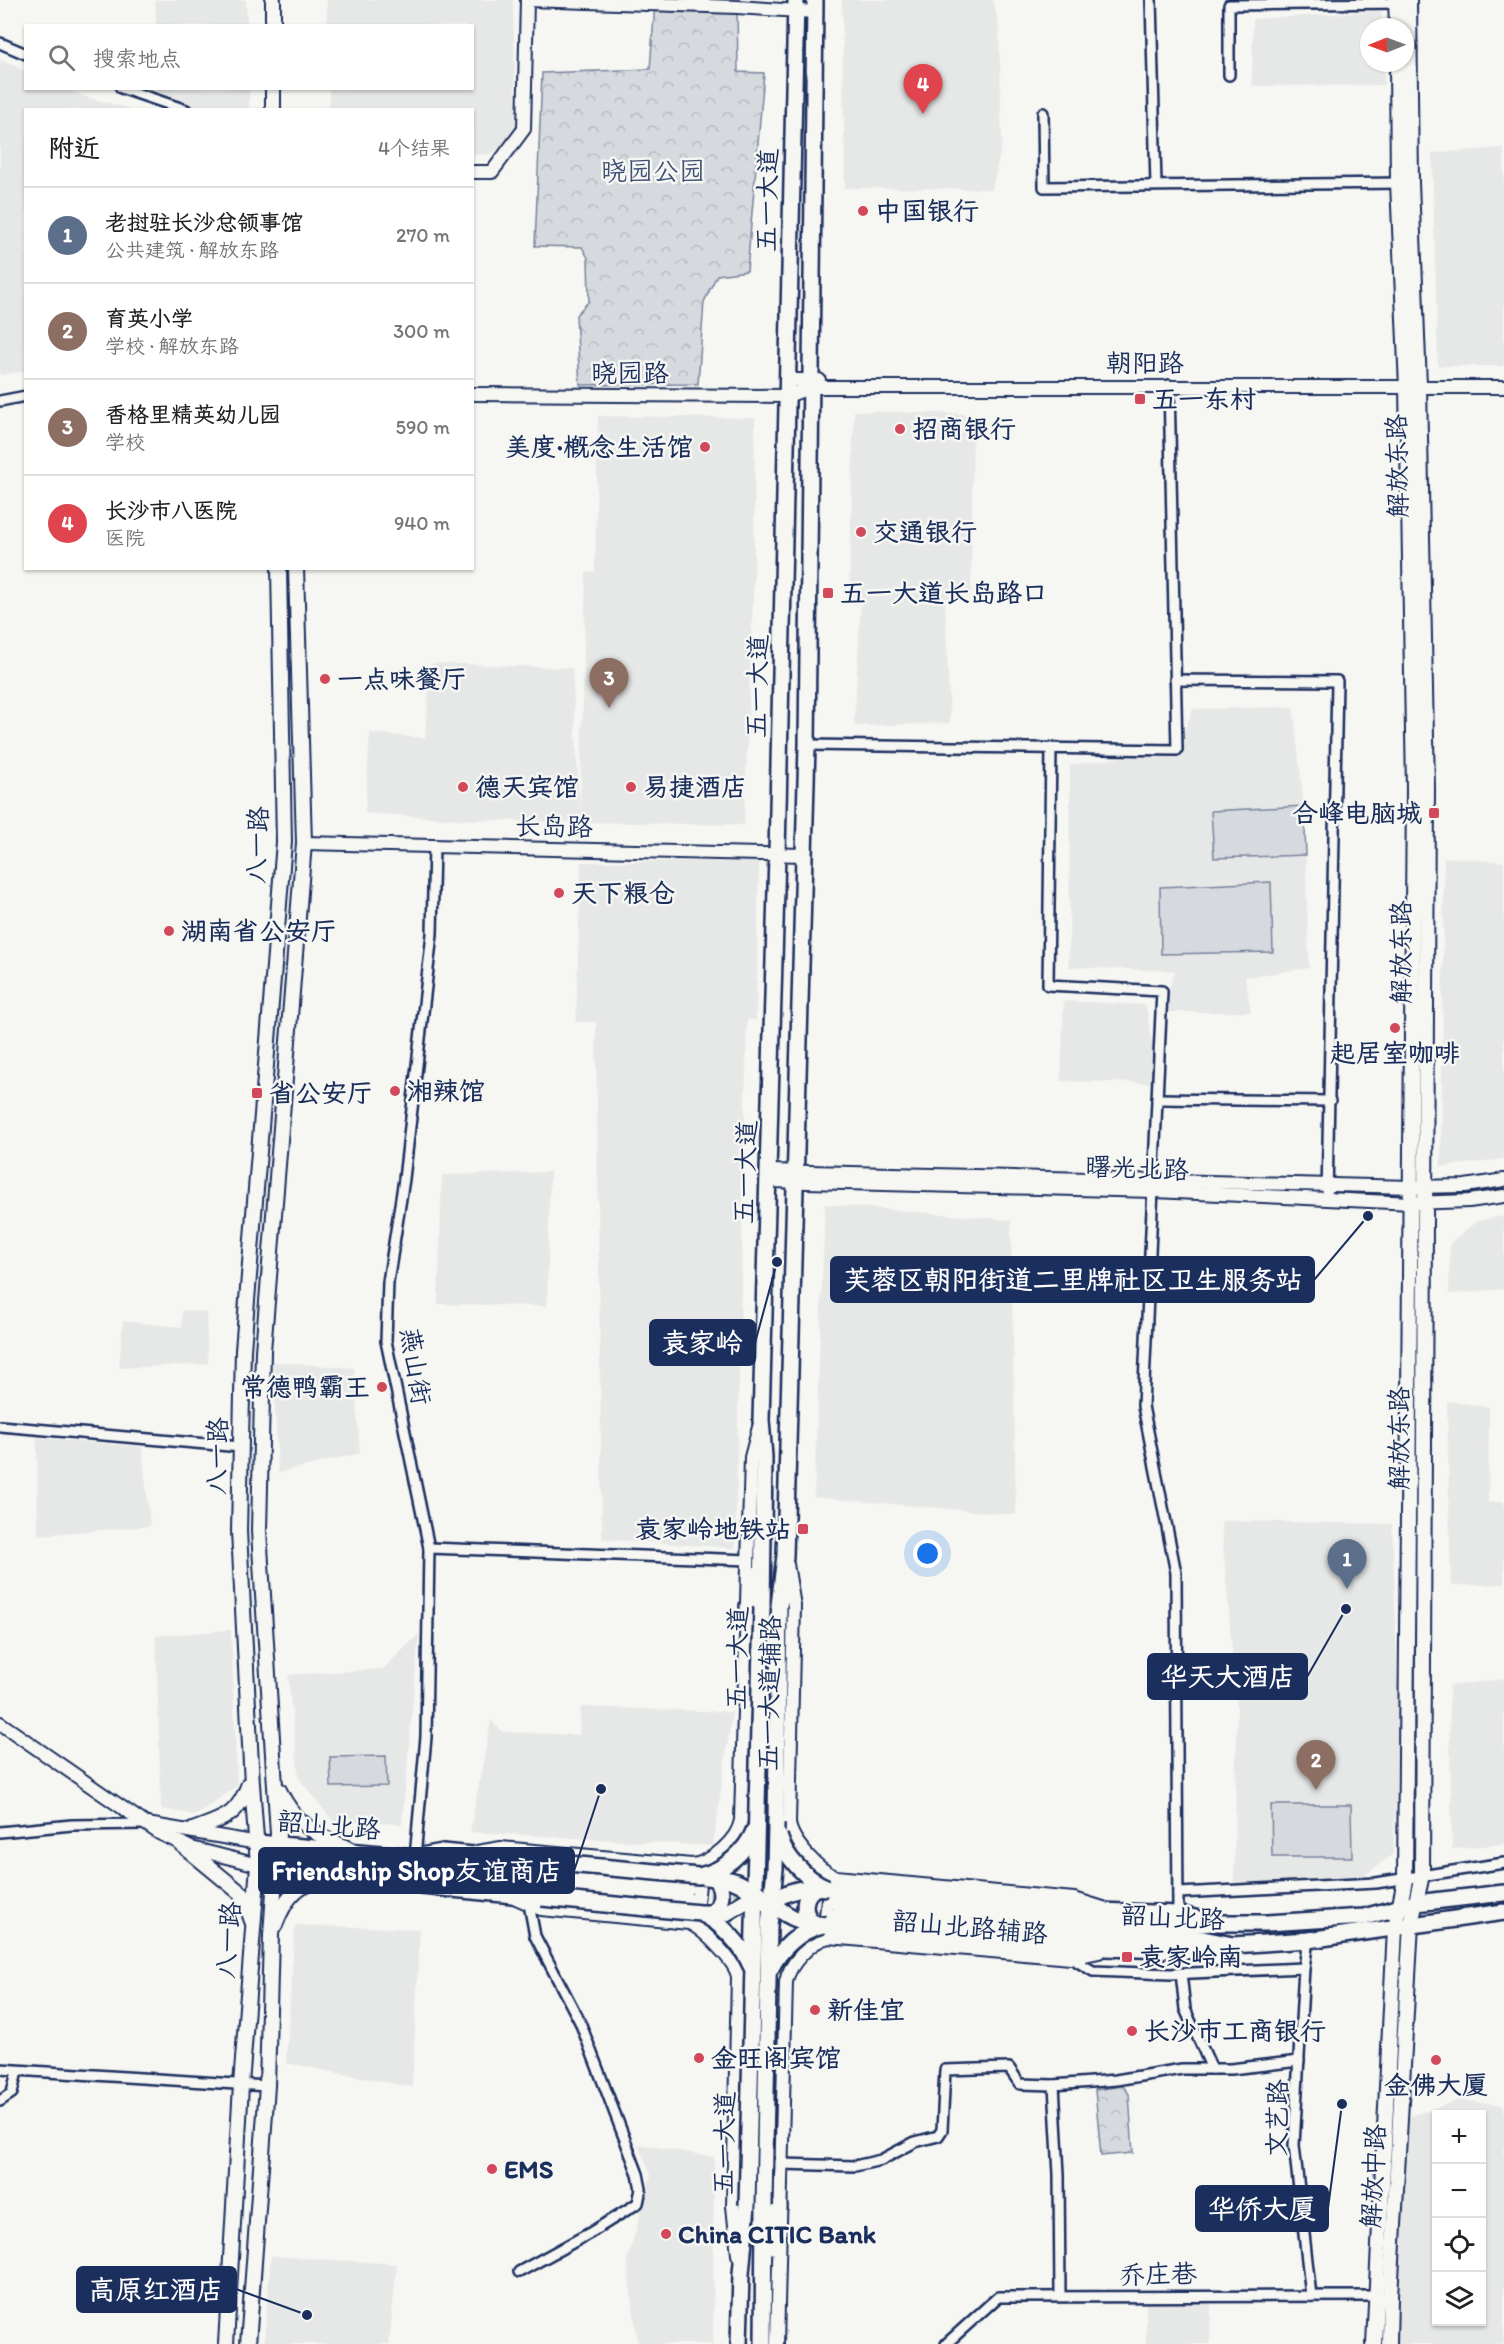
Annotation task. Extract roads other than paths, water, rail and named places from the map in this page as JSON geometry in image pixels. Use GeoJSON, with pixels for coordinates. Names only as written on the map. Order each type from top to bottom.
{"type":"FeatureCollection","features":[{"type":"Feature","properties":{"kind":"main road"},"geometry":{"type":"LineString","coordinates":[[273,0],[273,24]]}},
{"type":"Feature","properties":{"kind":"main road"},"geometry":{"type":"LineString","coordinates":[[281,0],[281,24]]}},
{"type":"Feature","properties":{"kind":"main road"},"geometry":{"type":"LineString","coordinates":[[1399,18],[1403,1]]}},
{"type":"Feature","properties":{"kind":"main road","name":"解放东路"},"geometry":{"type":"LineString","coordinates":[[1403,1],[1405,183]]}},
{"type":"Feature","properties":{"kind":"main road","name":"五一大道"},"geometry":{"type":"LineString","coordinates":[[763,2344],[765,2272],[772,2206],[769,1926],[757,1875],[755,1558],[764,1457],[761,1420],[777,854],[796,6]]}},
{"type":"Feature","properties":{"kind":"main road","name":"五一大道"},"geometry":{"type":"LineString","coordinates":[[739,2344],[741,2274],[747,2205],[745,1970],[763,1899],[775,1869],[779,1606],[785,1556],[807,745],[815,6]]}},
{"type":"Feature","properties":{"kind":"main road","name":"解放东路"},"geometry":{"type":"LineString","coordinates":[[1398,72],[1405,183],[1427,789],[1418,1187],[1422,1875],[1416,1903]]}},
{"type":"Feature","properties":{"kind":"main road"},"geometry":{"type":"LineString","coordinates":[[273,90],[273,108]]}},
{"type":"Feature","properties":{"kind":"main road"},"geometry":{"type":"LineString","coordinates":[[281,90],[281,108]]}},
{"type":"Feature","properties":{"kind":"main road","name":"八一路"},"geometry":{"type":"LineString","coordinates":[[226,2344],[241,2085],[258,1865],[251,1776],[239,1531],[243,1350],[284,842],[279,570]]}},
{"type":"Feature","properties":{"kind":"main road","name":"八一路"},"geometry":{"type":"LineString","coordinates":[[248,2344],[267,2086],[271,1935],[277,1845],[275,1777],[259,1531],[263,1351],[304,843],[296,570]]}},
{"type":"Feature","properties":{"kind":"main road","name":"解放东路"},"geometry":{"type":"LineString","coordinates":[[1398,1909],[1405,1880],[1418,1203]]}},
{"type":"Feature","properties":{"kind":"main road"},"geometry":{"type":"LineString","coordinates":[[194,1830],[226,1817],[235,1810],[243,1801],[251,1776]]}},
{"type":"Feature","properties":{"kind":"main road"},"geometry":{"type":"LineString","coordinates":[[275,1777],[289,1810],[307,1828],[362,1853]]}},
{"type":"Feature","properties":{"kind":"main road"},"geometry":{"type":"LineString","coordinates":[[704,1872],[720,1869],[740,1853],[751,1839],[758,1820]]}},
{"type":"Feature","properties":{"kind":"main road"},"geometry":{"type":"LineString","coordinates":[[776,1823],[780,1840],[787,1854],[814,1881],[1072,1910],[1178,1914],[1212,1923]]}},
{"type":"Feature","properties":{"kind":"main road"},"geometry":{"type":"LineString","coordinates":[[180,1843],[243,1895],[254,1924]]}},
{"type":"Feature","properties":{"kind":"main road","name":"韶山北路"},"geometry":{"type":"LineString","coordinates":[[258,1843],[415,1857],[441,1864],[686,1893],[424,1874],[387,1877],[258,1865]]}},
{"type":"Feature","properties":{"kind":"main road"},"geometry":{"type":"LineString","coordinates":[[415,1857],[443,1852],[546,1862],[704,1872],[738,1881],[788,1916],[821,1929]]}},
{"type":"Feature","properties":{"kind":"main road"},"geometry":{"type":"LineString","coordinates":[[701,1918],[718,1906],[721,1894],[719,1884],[704,1872]]}},
{"type":"Feature","properties":{"kind":"main road"},"geometry":{"type":"LineString","coordinates":[[271,1935],[290,1894],[298,1887],[340,1873]]}},
{"type":"Feature","properties":{"kind":"main road"},"geometry":{"type":"LineString","coordinates":[[387,1877],[422,1886],[508,1895],[535,1901],[713,1919],[745,1954],[745,1970]]}},
{"type":"Feature","properties":{"kind":"main road"},"geometry":{"type":"LineString","coordinates":[[701,1918],[726,1913],[763,1899],[826,1883]]}},
{"type":"Feature","properties":{"kind":"main road"},"geometry":{"type":"LineString","coordinates":[[821,1929],[807,1917],[805,1907],[810,1891],[826,1883]]}},
{"type":"Feature","properties":{"kind":"main road","name":"韶山北路"},"geometry":{"type":"LineString","coordinates":[[1504,1893],[1416,1903],[1364,1917],[1178,1926],[838,1908],[1071,1935],[1203,1939],[1233,1944],[1308,1940],[1504,1912]]}},
{"type":"Feature","properties":{"kind":"main road","name":"解放中路"},"geometry":{"type":"LineString","coordinates":[[1374,2344],[1383,2296],[1412,1924],[1416,1903]]}},
{"type":"Feature","properties":{"kind":"main road","name":"解放中路"},"geometry":{"type":"LineString","coordinates":[[1389,2344],[1383,2296],[1395,1929],[1398,1909]]}},
{"type":"Feature","properties":{"kind":"main road"},"geometry":{"type":"LineString","coordinates":[[768,1973],[778,1956],[810,1929],[1071,1953],[1112,1949],[1201,1951],[1233,1944]]}},
{"type":"Feature","properties":{"kind":"street"},"geometry":{"type":"LineString","coordinates":[[474,172],[492,172],[524,129],[527,0],[737,7],[815,6]]}},
{"type":"Feature","properties":{"kind":"street"},"geometry":{"type":"LineString","coordinates":[[1151,0],[1156,185]]}},
{"type":"Feature","properties":{"kind":"street"},"geometry":{"type":"LineString","coordinates":[[1229,75],[1229,5],[1403,1]]}},
{"type":"Feature","properties":{"kind":"street"},"geometry":{"type":"LineString","coordinates":[[0,43],[24,53]]}},
{"type":"Feature","properties":{"kind":"street"},"geometry":{"type":"LineString","coordinates":[[127,90],[180,108]]}},
{"type":"Feature","properties":{"kind":"street"},"geometry":{"type":"LineString","coordinates":[[1043,112],[1044,187],[1405,183]]}},
{"type":"Feature","properties":{"kind":"street","name":"朝阳路"},"geometry":{"type":"LineString","coordinates":[[787,380],[812,383],[1168,385],[1504,380]]}},
{"type":"Feature","properties":{"kind":"street","name":"朝阳路"},"geometry":{"type":"LineString","coordinates":[[788,396],[812,383],[1413,383],[1504,387]]}},
{"type":"Feature","properties":{"kind":"street"},"geometry":{"type":"LineString","coordinates":[[807,745],[1177,750],[1168,385]]}},
{"type":"Feature","properties":{"kind":"street","name":"晓园路"},"geometry":{"type":"LineString","coordinates":[[474,394],[788,396]]}},
{"type":"Feature","properties":{"kind":"street"},"geometry":{"type":"LineString","coordinates":[[0,401],[24,396]]}},
{"type":"Feature","properties":{"kind":"street"},"geometry":{"type":"LineString","coordinates":[[1175,680],[1337,681],[1328,1191]]}},
{"type":"Feature","properties":{"kind":"street"},"geometry":{"type":"LineString","coordinates":[[1051,748],[1048,985],[1162,991],[1143,1406],[1176,1573],[1178,1914]]}},
{"type":"Feature","properties":{"kind":"street","name":"长岛路"},"geometry":{"type":"LineString","coordinates":[[304,843],[803,855]]}},
{"type":"Feature","properties":{"kind":"street","name":"燕山街"},"geometry":{"type":"LineString","coordinates":[[415,1857],[426,1737],[429,1548],[386,1341],[388,1282],[404,1179],[432,934],[434,846]]}},
{"type":"Feature","properties":{"kind":"street"},"geometry":{"type":"LineString","coordinates":[[1157,1099],[1330,1101]]}},
{"type":"Feature","properties":{"kind":"street","name":"曙光北路"},"geometry":{"type":"LineString","coordinates":[[769,1176],[1328,1191],[1465,1186],[1504,1180]]}},
{"type":"Feature","properties":{"kind":"street","name":"曙光北路"},"geometry":{"type":"LineString","coordinates":[[1328,1191],[1418,1203],[1469,1201],[1504,1196]]}},
{"type":"Feature","properties":{"kind":"street"},"geometry":{"type":"LineString","coordinates":[[0,1426],[241,1446]]}},
{"type":"Feature","properties":{"kind":"street"},"geometry":{"type":"LineString","coordinates":[[429,1548],[755,1558]]}},
{"type":"Feature","properties":{"kind":"street","name":"五一大道辅路"},"geometry":{"type":"LineString","coordinates":[[785,1556],[794,1606],[791,1832]]}},
{"type":"Feature","properties":{"kind":"street","name":"五一大道辅路"},"geometry":{"type":"LineString","coordinates":[[738,1831],[741,1820],[755,1606]]}},
{"type":"Feature","properties":{"kind":"street","name":"韶山北路"},"geometry":{"type":"LineString","coordinates":[[0,1723],[159,1833],[191,1848],[258,1865]]}},
{"type":"Feature","properties":{"kind":"street"},"geometry":{"type":"LineString","coordinates":[[0,1832],[72,1825],[146,1824]]}},
{"type":"Feature","properties":{"kind":"street","name":"韶山北路"},"geometry":{"type":"LineString","coordinates":[[146,1824],[194,1830],[214,1836],[258,1843]]}},
{"type":"Feature","properties":{"kind":"street"},"geometry":{"type":"LineString","coordinates":[[701,1918],[704,1872],[738,1831],[791,1832],[826,1883],[821,1929],[787,1975],[781,2163],[772,2206],[777,2344]]}},
{"type":"Feature","properties":{"kind":"street"},"geometry":{"type":"LineString","coordinates":[[463,1854],[501,1848],[685,1865],[704,1872]]}},
{"type":"Feature","properties":{"kind":"street"},"geometry":{"type":"LineString","coordinates":[[1178,1893],[1376,1883],[1504,1863]]}},
{"type":"Feature","properties":{"kind":"street","name":"韶山北路辅路"},"geometry":{"type":"LineString","coordinates":[[826,1883],[854,1880],[1074,1899],[1116,1911]]}},
{"type":"Feature","properties":{"kind":"street"},"geometry":{"type":"LineString","coordinates":[[519,2272],[590,2233],[638,2203],[641,2189],[638,2174],[580,2022],[535,1936],[535,1901]]}},
{"type":"Feature","properties":{"kind":"street","name":"文艺路"},"geometry":{"type":"LineString","coordinates":[[1308,1940],[1304,1968],[1294,2145],[1311,2296]]}},
{"type":"Feature","properties":{"kind":"street"},"geometry":{"type":"LineString","coordinates":[[1071,1953],[1093,1971],[1181,1973],[1304,1968]]}},
{"type":"Feature","properties":{"kind":"street"},"geometry":{"type":"LineString","coordinates":[[741,2274],[733,2206],[745,1970],[787,1975]]}},
{"type":"Feature","properties":{"kind":"street"},"geometry":{"type":"LineString","coordinates":[[1181,1973],[1185,2009],[1212,2069]]}},
{"type":"Feature","properties":{"kind":"street"},"geometry":{"type":"LineString","coordinates":[[781,2163],[855,2166],[881,2160],[915,2142],[938,2136],[942,2130],[945,2070],[1009,2068],[1020,2084],[1054,2085],[1116,2080],[1182,2069],[1231,2069],[1299,2061]]}},
{"type":"Feature","properties":{"kind":"street"},"geometry":{"type":"LineString","coordinates":[[0,2069],[267,2086]]}},
{"type":"Feature","properties":{"kind":"street"},"geometry":{"type":"LineString","coordinates":[[0,2101],[12,2093],[18,2071]]}},
{"type":"Feature","properties":{"kind":"street"},"geometry":{"type":"LineString","coordinates":[[1054,2085],[1059,2174],[1060,2296]]}},
{"type":"Feature","properties":{"kind":"street","name":"乔庄巷"},"geometry":{"type":"LineString","coordinates":[[946,2344],[998,2297],[1383,2296]]}},
{"type":"Feature","properties":{"kind":"tunnel"},"geometry":{"type":"LineString","coordinates":[[687,1887],[760,1894]]}},
{"type":"Feature","properties":{"kind":"tunnel"},"geometry":{"type":"LineString","coordinates":[[686,1899],[749,1905]]}},
{"type":"Feature","properties":{"kind":"tunnel"},"geometry":{"type":"LineString","coordinates":[[772,1907],[838,1914]]}},
{"type":"Feature","properties":{"kind":"place","name":"长沙市八医院"},"geometry":{"type":"Point","coordinates":[923,114]}},
{"type":"Feature","properties":{"kind":"place","name":"中国银行"},"geometry":{"type":"Point","coordinates":[863,211]}},
{"type":"Feature","properties":{"kind":"place","name":"五一东村"},"geometry":{"type":"Point","coordinates":[1140,399]}},
{"type":"Feature","properties":{"kind":"place","name":"招商银行"},"geometry":{"type":"Point","coordinates":[900,429]}},
{"type":"Feature","properties":{"kind":"place","name":"美度·概念生活馆"},"geometry":{"type":"Point","coordinates":[705,447]}},
{"type":"Feature","properties":{"kind":"place","name":"交通银行"},"geometry":{"type":"Point","coordinates":[861,532]}},
{"type":"Feature","properties":{"kind":"place","name":"五一大道长岛路口"},"geometry":{"type":"Point","coordinates":[828,593]}},
{"type":"Feature","properties":{"kind":"place","name":"一点味餐厅"},"geometry":{"type":"Point","coordinates":[325,679]}},
{"type":"Feature","properties":{"kind":"place","name":"香格里精英幼儿园"},"geometry":{"type":"Point","coordinates":[609,708]}},
{"type":"Feature","properties":{"kind":"place","name":"德天宾馆"},"geometry":{"type":"Point","coordinates":[463,787]}},
{"type":"Feature","properties":{"kind":"place","name":"易捷酒店"},"geometry":{"type":"Point","coordinates":[631,787]}},
{"type":"Feature","properties":{"kind":"place","name":"合峰电脑城"},"geometry":{"type":"Point","coordinates":[1434,813]}},
{"type":"Feature","properties":{"kind":"place","name":"天下粮仓"},"geometry":{"type":"Point","coordinates":[559,893]}},
{"type":"Feature","properties":{"kind":"place","name":"湖南省公安厅"},"geometry":{"type":"Point","coordinates":[169,931]}},
{"type":"Feature","properties":{"kind":"place","name":"起居室咖啡"},"geometry":{"type":"Point","coordinates":[1395,1028]}},
{"type":"Feature","properties":{"kind":"place","name":"湘辣馆"},"geometry":{"type":"Point","coordinates":[395,1091]}},
{"type":"Feature","properties":{"kind":"place","name":"省公安厅"},"geometry":{"type":"Point","coordinates":[257,1093]}},
{"type":"Feature","properties":{"kind":"place","name":"芙蓉区朝阳街道二里牌社区卫生服务站"},"geometry":{"type":"Point","coordinates":[1368,1216]}},
{"type":"Feature","properties":{"kind":"place","name":"袁家岭"},"geometry":{"type":"Point","coordinates":[777,1262]}},
{"type":"Feature","properties":{"kind":"place","name":"常德鸭霸王"},"geometry":{"type":"Point","coordinates":[382,1387]}},
{"type":"Feature","properties":{"kind":"place","name":"袁家岭地铁站"},"geometry":{"type":"Point","coordinates":[803,1529]}},
{"type":"Feature","properties":{"kind":"place","name":"老挝驻长沙总领事馆"},"geometry":{"type":"Point","coordinates":[1347,1589]}},
{"type":"Feature","properties":{"kind":"place","name":"华天大酒店"},"geometry":{"type":"Point","coordinates":[1346,1609]}},
{"type":"Feature","properties":{"kind":"place","name":"Friendship Shop友谊商店"},"geometry":{"type":"Point","coordinates":[601,1789]}},
{"type":"Feature","properties":{"kind":"place","name":"育英小学"},"geometry":{"type":"Point","coordinates":[1316,1790]}},
{"type":"Feature","properties":{"kind":"place","name":"袁家岭南"},"geometry":{"type":"Point","coordinates":[1127,1957]}},
{"type":"Feature","properties":{"kind":"place","name":"新佳宜"},"geometry":{"type":"Point","coordinates":[815,2010]}},
{"type":"Feature","properties":{"kind":"place","name":"长沙市工商银行"},"geometry":{"type":"Point","coordinates":[1132,2031]}},
{"type":"Feature","properties":{"kind":"place","name":"金旺阁宾馆"},"geometry":{"type":"Point","coordinates":[699,2058]}},
{"type":"Feature","properties":{"kind":"place","name":"金佛大厦"},"geometry":{"type":"Point","coordinates":[1436,2060]}},
{"type":"Feature","properties":{"kind":"place","name":"华侨大厦"},"geometry":{"type":"Point","coordinates":[1342,2104]}},
{"type":"Feature","properties":{"kind":"place","name":"EMS"},"geometry":{"type":"Point","coordinates":[492,2169]}},
{"type":"Feature","properties":{"kind":"place","name":"China CITIC Bank"},"geometry":{"type":"Point","coordinates":[666,2234]}},
{"type":"Feature","properties":{"kind":"place","name":"高原红酒店"},"geometry":{"type":"Point","coordinates":[307,2315]}},
{"type":"Feature","properties":{"kind":"park label","name":"晓园公园"},"geometry":{"type":"Point","coordinates":[653,171]}}]}
